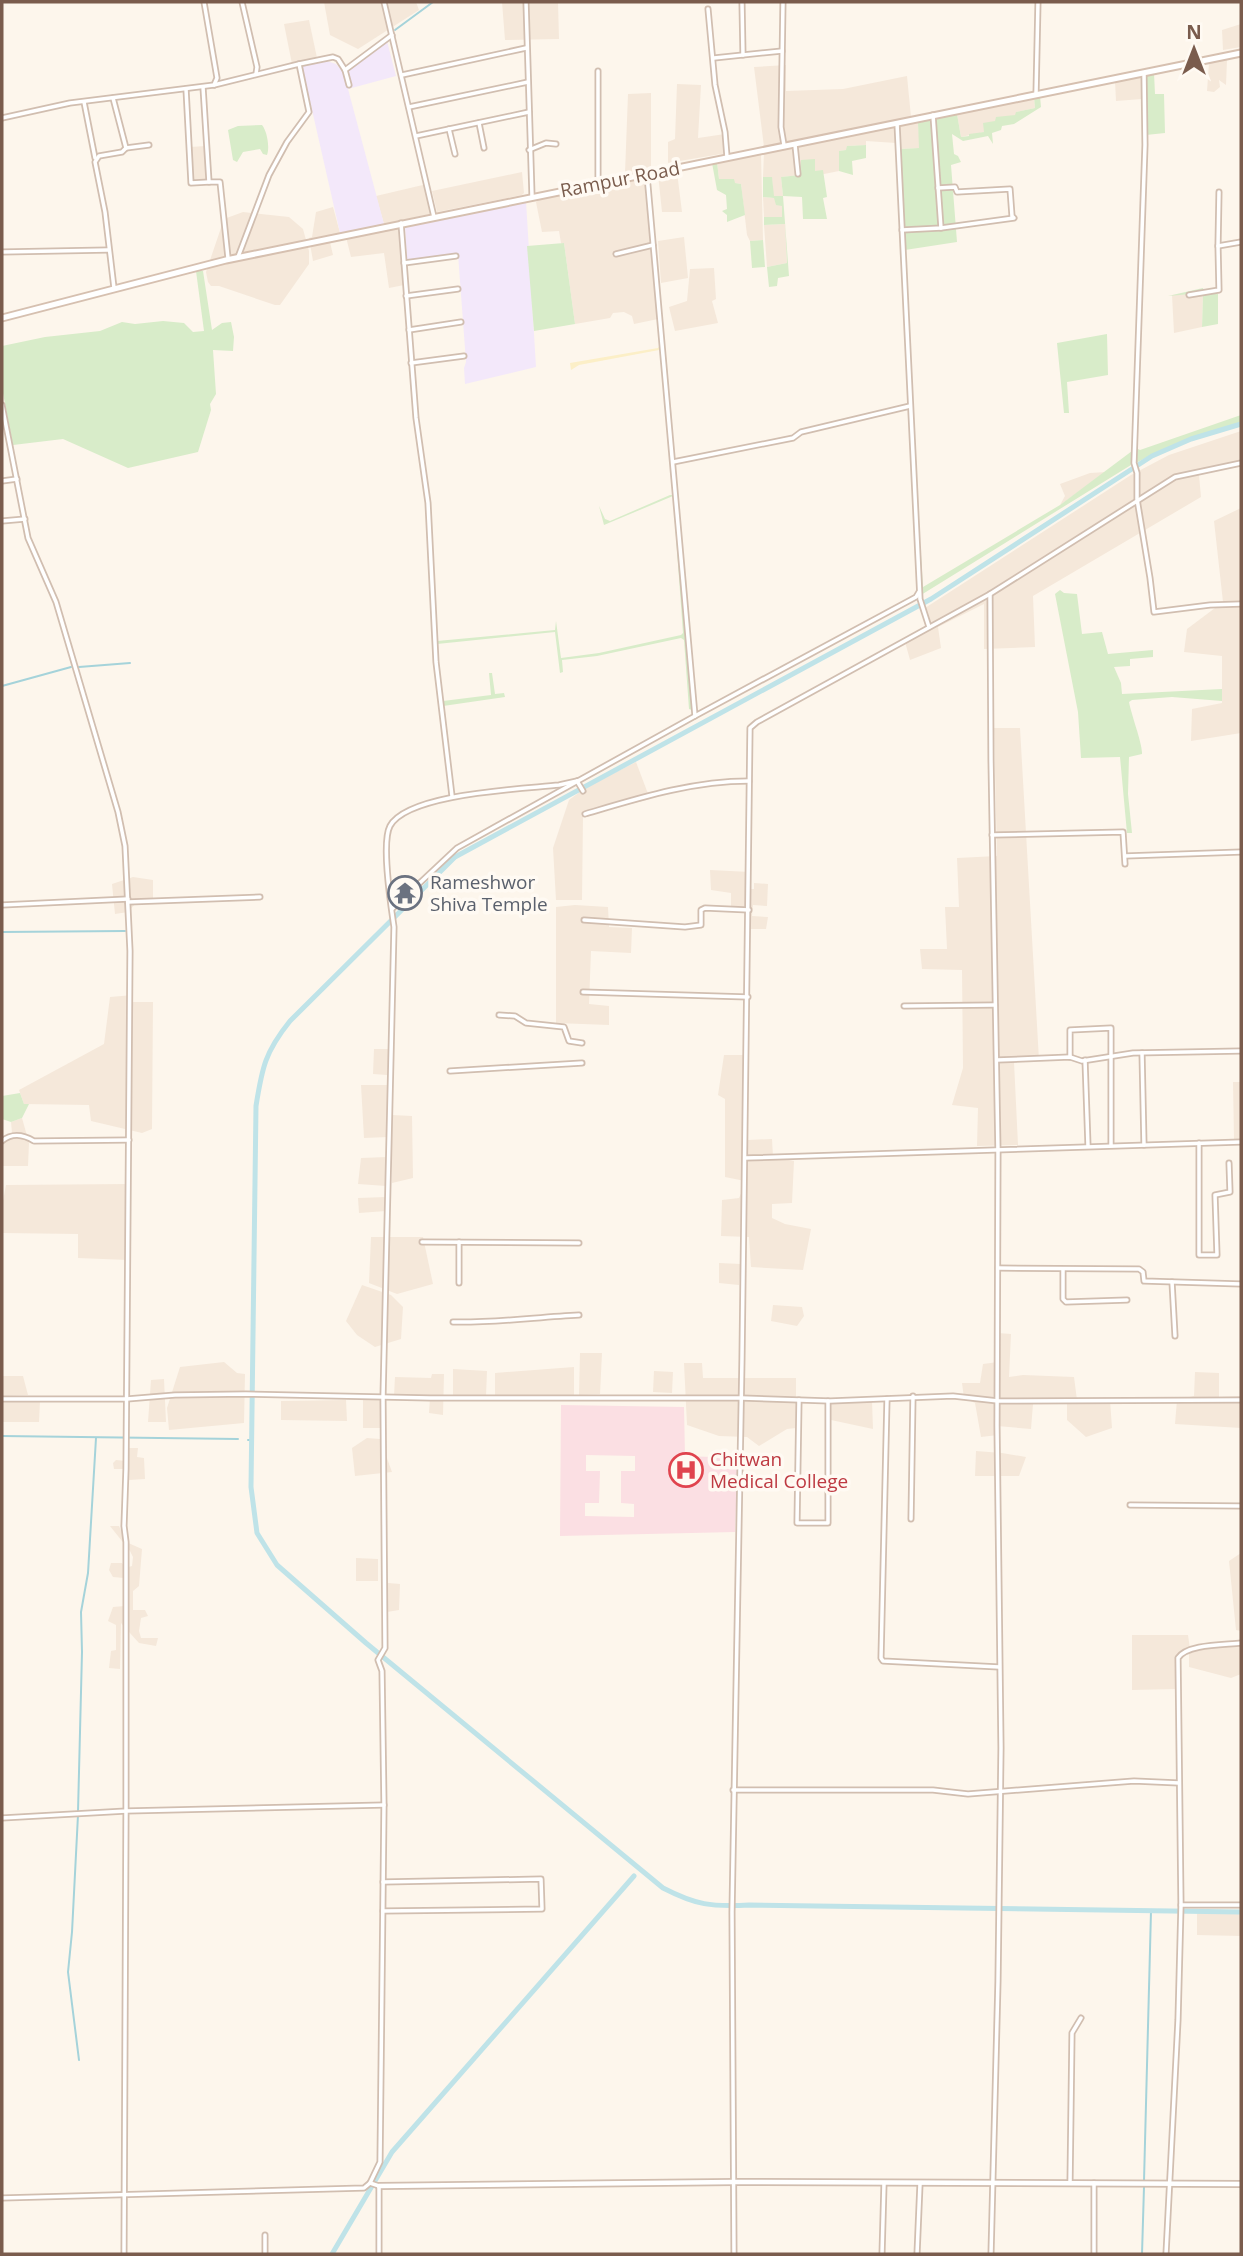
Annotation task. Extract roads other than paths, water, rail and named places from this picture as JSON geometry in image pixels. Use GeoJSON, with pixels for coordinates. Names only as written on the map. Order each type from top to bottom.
{"type":"FeatureCollection","features":[{"type":"Feature","properties":{"kind":"main road","name":"Rampur Road"},"geometry":{"type":"LineString","coordinates":[[2,318],[237,257],[1241,53]]}},
{"type":"Feature","properties":{"kind":"street"},"geometry":{"type":"LineString","coordinates":[[204,2],[217,78],[214,85]]}},
{"type":"Feature","properties":{"kind":"street"},"geometry":{"type":"LineString","coordinates":[[242,2],[257,65],[255,76]]}},
{"type":"Feature","properties":{"kind":"street"},"geometry":{"type":"LineString","coordinates":[[384,2],[434,217]]}},
{"type":"Feature","properties":{"kind":"street"},"geometry":{"type":"LineString","coordinates":[[527,2],[526,48],[532,196]]}},
{"type":"Feature","properties":{"kind":"street"},"geometry":{"type":"LineString","coordinates":[[783,2],[781,127],[784,145]]}},
{"type":"Feature","properties":{"kind":"street"},"geometry":{"type":"LineString","coordinates":[[1036,94],[1038,2]]}},
{"type":"Feature","properties":{"kind":"street"},"geometry":{"type":"LineString","coordinates":[[742,3],[743,55]]}},
{"type":"Feature","properties":{"kind":"street"},"geometry":{"type":"LineString","coordinates":[[708,9],[715,85],[725,132],[727,157]]}},
{"type":"Feature","properties":{"kind":"street"},"geometry":{"type":"LineString","coordinates":[[345,70],[392,36]]}},
{"type":"Feature","properties":{"kind":"street"},"geometry":{"type":"LineString","coordinates":[[402,75],[526,48]]}},
{"type":"Feature","properties":{"kind":"street"},"geometry":{"type":"LineString","coordinates":[[714,58],[782,51]]}},
{"type":"Feature","properties":{"kind":"street"},"geometry":{"type":"LineString","coordinates":[[2,118],[84,102],[214,85],[333,57],[338,59],[345,70],[349,85]]}},
{"type":"Feature","properties":{"kind":"street"},"geometry":{"type":"LineString","coordinates":[[237,257],[269,175],[287,142],[309,112],[299,64]]}},
{"type":"Feature","properties":{"kind":"street"},"geometry":{"type":"LineString","coordinates":[[257,65],[268,72]]}},
{"type":"Feature","properties":{"kind":"street"},"geometry":{"type":"LineString","coordinates":[[598,71],[598,184]]}},
{"type":"Feature","properties":{"kind":"street"},"geometry":{"type":"LineString","coordinates":[[1143,73],[1145,145],[1134,463],[1154,612],[1241,604]]}},
{"type":"Feature","properties":{"kind":"street"},"geometry":{"type":"LineString","coordinates":[[409,107],[528,82]]}},
{"type":"Feature","properties":{"kind":"street"},"geometry":{"type":"LineString","coordinates":[[203,87],[209,182]]}},
{"type":"Feature","properties":{"kind":"street"},"geometry":{"type":"LineString","coordinates":[[186,89],[191,183],[219,182],[228,259]]}},
{"type":"Feature","properties":{"kind":"street"},"geometry":{"type":"LineString","coordinates":[[113,98],[126,148]]}},
{"type":"Feature","properties":{"kind":"street"},"geometry":{"type":"LineString","coordinates":[[84,102],[105,212],[114,288]]}},
{"type":"Feature","properties":{"kind":"street"},"geometry":{"type":"LineString","coordinates":[[416,136],[529,112]]}},
{"type":"Feature","properties":{"kind":"street"},"geometry":{"type":"LineString","coordinates":[[933,115],[941,228]]}},
{"type":"Feature","properties":{"kind":"street"},"geometry":{"type":"LineString","coordinates":[[897,122],[919,592],[929,626]]}},
{"type":"Feature","properties":{"kind":"street"},"geometry":{"type":"LineString","coordinates":[[479,123],[484,148]]}},
{"type":"Feature","properties":{"kind":"street"},"geometry":{"type":"LineString","coordinates":[[449,129],[455,154]]}},
{"type":"Feature","properties":{"kind":"street"},"geometry":{"type":"LineString","coordinates":[[795,143],[798,174]]}},
{"type":"Feature","properties":{"kind":"street"},"geometry":{"type":"LineString","coordinates":[[529,150],[546,144],[556,144]]}},
{"type":"Feature","properties":{"kind":"street"},"geometry":{"type":"LineString","coordinates":[[96,160],[99,156],[122,152],[126,148],[149,145]]}},
{"type":"Feature","properties":{"kind":"street"},"geometry":{"type":"LineString","coordinates":[[647,174],[695,716]]}},
{"type":"Feature","properties":{"kind":"street"},"geometry":{"type":"LineString","coordinates":[[902,230],[941,228],[1014,218],[1010,189],[957,192],[955,187],[938,188]]}},
{"type":"Feature","properties":{"kind":"street"},"geometry":{"type":"LineString","coordinates":[[1189,295],[1219,290],[1219,192]]}},
{"type":"Feature","properties":{"kind":"street"},"geometry":{"type":"LineString","coordinates":[[401,223],[411,363],[428,503],[436,662],[452,796]]}},
{"type":"Feature","properties":{"kind":"street"},"geometry":{"type":"LineString","coordinates":[[1218,246],[1241,242]]}},
{"type":"Feature","properties":{"kind":"street"},"geometry":{"type":"LineString","coordinates":[[616,254],[653,245]]}},
{"type":"Feature","properties":{"kind":"street"},"geometry":{"type":"LineString","coordinates":[[2,252],[109,250]]}},
{"type":"Feature","properties":{"kind":"street"},"geometry":{"type":"LineString","coordinates":[[404,263],[456,256]]}},
{"type":"Feature","properties":{"kind":"street"},"geometry":{"type":"LineString","coordinates":[[406,296],[458,289]]}},
{"type":"Feature","properties":{"kind":"street"},"geometry":{"type":"LineString","coordinates":[[409,330],[461,323]]}},
{"type":"Feature","properties":{"kind":"street"},"geometry":{"type":"LineString","coordinates":[[411,363],[464,356]]}},
{"type":"Feature","properties":{"kind":"street"},"geometry":{"type":"LineString","coordinates":[[2,405],[28,538],[56,602],[118,812],[125,846],[130,951],[124,1518],[124,2254]]}},
{"type":"Feature","properties":{"kind":"street"},"geometry":{"type":"LineString","coordinates":[[673,462],[793,438],[801,432],[910,406]]}},
{"type":"Feature","properties":{"kind":"street"},"geometry":{"type":"LineString","coordinates":[[734,2254],[733,1790],[742,1398],[750,729],[757,722],[990,594],[1175,477],[1241,463]]}},
{"type":"Feature","properties":{"kind":"street"},"geometry":{"type":"LineString","coordinates":[[2,481],[17,479]]}},
{"type":"Feature","properties":{"kind":"street"},"geometry":{"type":"LineString","coordinates":[[2,521],[25,519]]}},
{"type":"Feature","properties":{"kind":"street"},"geometry":{"type":"LineString","coordinates":[[392,909],[457,848],[695,716],[876,621],[916,597],[919,592]]}},
{"type":"Feature","properties":{"kind":"street"},"geometry":{"type":"LineString","coordinates":[[990,594],[998,1152],[1000,1792],[991,2254]]}},
{"type":"Feature","properties":{"kind":"street"},"geometry":{"type":"LineString","coordinates":[[585,814],[688,785],[748,781]]}},
{"type":"Feature","properties":{"kind":"street"},"geometry":{"type":"LineString","coordinates":[[2,2198],[364,2188],[370,2183],[380,2162],[384,1805],[382,1671],[379,1658],[384,1652],[383,1397],[394,927],[388,870],[388,835],[391,825],[405,814],[452,796],[578,782]]}},
{"type":"Feature","properties":{"kind":"street"},"geometry":{"type":"LineString","coordinates":[[578,782],[583,791]]}},
{"type":"Feature","properties":{"kind":"street"},"geometry":{"type":"LineString","coordinates":[[992,835],[1123,832],[1125,864]]}},
{"type":"Feature","properties":{"kind":"street"},"geometry":{"type":"LineString","coordinates":[[1125,856],[1241,852]]}},
{"type":"Feature","properties":{"kind":"street"},"geometry":{"type":"LineString","coordinates":[[2,905],[260,897]]}},
{"type":"Feature","properties":{"kind":"street"},"geometry":{"type":"LineString","coordinates":[[584,920],[685,927],[701,925],[701,910],[705,908],[749,911]]}},
{"type":"Feature","properties":{"kind":"street"},"geometry":{"type":"LineString","coordinates":[[583,992],[748,997]]}},
{"type":"Feature","properties":{"kind":"street"},"geometry":{"type":"LineString","coordinates":[[904,1006],[996,1005]]}},
{"type":"Feature","properties":{"kind":"street"},"geometry":{"type":"LineString","coordinates":[[499,1015],[515,1016],[526,1023],[564,1027],[569,1041],[582,1043]]}},
{"type":"Feature","properties":{"kind":"street"},"geometry":{"type":"LineString","coordinates":[[1070,1057],[1070,1030],[1111,1028],[1111,1145]]}},
{"type":"Feature","properties":{"kind":"street"},"geometry":{"type":"LineString","coordinates":[[997,1060],[1070,1057],[1085,1060],[1142,1053],[1241,1051]]}},
{"type":"Feature","properties":{"kind":"street"},"geometry":{"type":"LineString","coordinates":[[1142,1053],[1144,1144]]}},
{"type":"Feature","properties":{"kind":"street"},"geometry":{"type":"LineString","coordinates":[[1085,1060],[1088,1146]]}},
{"type":"Feature","properties":{"kind":"street"},"geometry":{"type":"LineString","coordinates":[[450,1071],[582,1063]]}},
{"type":"Feature","properties":{"kind":"street"},"geometry":{"type":"LineString","coordinates":[[2,1142],[9,1136],[24,1135],[34,1141],[128,1140]]}},
{"type":"Feature","properties":{"kind":"street"},"geometry":{"type":"LineString","coordinates":[[745,1158],[998,1152],[1111,1145],[1241,1142]]}},
{"type":"Feature","properties":{"kind":"street"},"geometry":{"type":"LineString","coordinates":[[1199,1143],[1199,1255],[1217,1255],[1215,1195],[1230,1192],[1229,1163]]}},
{"type":"Feature","properties":{"kind":"street"},"geometry":{"type":"LineString","coordinates":[[422,1242],[579,1243]]}},
{"type":"Feature","properties":{"kind":"street"},"geometry":{"type":"LineString","coordinates":[[459,1242],[459,1283]]}},
{"type":"Feature","properties":{"kind":"street"},"geometry":{"type":"LineString","coordinates":[[998,1268],[1139,1269],[1143,1272],[1144,1281],[1241,1284]]}},
{"type":"Feature","properties":{"kind":"street"},"geometry":{"type":"LineString","coordinates":[[1063,1270],[1063,1299],[1066,1302],[1127,1300]]}},
{"type":"Feature","properties":{"kind":"street"},"geometry":{"type":"LineString","coordinates":[[1172,1282],[1175,1336]]}},
{"type":"Feature","properties":{"kind":"street"},"geometry":{"type":"LineString","coordinates":[[453,1322],[579,1315]]}},
{"type":"Feature","properties":{"kind":"street"},"geometry":{"type":"LineString","coordinates":[[2,1399],[127,1399],[175,1395],[261,1394],[828,1401],[913,1396],[953,1396],[998,1401],[1241,1400]]}},
{"type":"Feature","properties":{"kind":"street"},"geometry":{"type":"LineString","coordinates":[[911,1519],[913,1396]]}},
{"type":"Feature","properties":{"kind":"street"},"geometry":{"type":"LineString","coordinates":[[887,1399],[881,1658],[883,1661],[999,1667]]}},
{"type":"Feature","properties":{"kind":"street"},"geometry":{"type":"LineString","coordinates":[[799,1400],[797,1523],[828,1523],[828,1401]]}},
{"type":"Feature","properties":{"kind":"street"},"geometry":{"type":"LineString","coordinates":[[1130,1505],[1241,1506]]}},
{"type":"Feature","properties":{"kind":"street"},"geometry":{"type":"LineString","coordinates":[[1166,2254],[1180,1916],[1178,1658],[1189,1649],[1241,1643]]}},
{"type":"Feature","properties":{"kind":"street"},"geometry":{"type":"LineString","coordinates":[[733,1790],[933,1790],[968,1794],[1134,1781],[1179,1783]]}},
{"type":"Feature","properties":{"kind":"street"},"geometry":{"type":"LineString","coordinates":[[2,1818],[126,1811],[384,1805]]}},
{"type":"Feature","properties":{"kind":"street"},"geometry":{"type":"LineString","coordinates":[[382,1911],[542,1909],[541,1879],[383,1882]]}},
{"type":"Feature","properties":{"kind":"street"},"geometry":{"type":"LineString","coordinates":[[1180,1907],[1241,1905]]}},
{"type":"Feature","properties":{"kind":"street"},"geometry":{"type":"LineString","coordinates":[[1070,2183],[1072,2033],[1081,2018]]}},
{"type":"Feature","properties":{"kind":"street"},"geometry":{"type":"LineString","coordinates":[[370,2183],[378,2186],[734,2182],[1241,2185]]}},
{"type":"Feature","properties":{"kind":"street"},"geometry":{"type":"LineString","coordinates":[[1094,2183],[1094,2254]]}},
{"type":"Feature","properties":{"kind":"street"},"geometry":{"type":"LineString","coordinates":[[881,2254],[884,2184]]}},
{"type":"Feature","properties":{"kind":"street"},"geometry":{"type":"LineString","coordinates":[[917,2254],[920,2184]]}},
{"type":"Feature","properties":{"kind":"street"},"geometry":{"type":"LineString","coordinates":[[378,2186],[379,2254]]}},
{"type":"Feature","properties":{"kind":"street"},"geometry":{"type":"LineString","coordinates":[[265,2235],[265,2254]]}},
{"type":"Feature","properties":{"kind":"waterway"},"geometry":{"type":"LineString","coordinates":[[395,30],[433,2]]}},
{"type":"Feature","properties":{"kind":"waterway"},"geometry":{"type":"LineString","coordinates":[[1241,424],[1191,439],[1152,456],[931,599],[455,857],[290,1021],[266,1061],[256,1106],[251,1487],[257,1533],[277,1565],[366,1643],[663,1888],[675,1894],[704,1904],[724,1906],[1241,1912]]}},
{"type":"Feature","properties":{"kind":"waterway"},"geometry":{"type":"LineString","coordinates":[[79,667],[130,663]]}},
{"type":"Feature","properties":{"kind":"waterway"},"geometry":{"type":"LineString","coordinates":[[2,686],[71,667]]}},
{"type":"Feature","properties":{"kind":"waterway"},"geometry":{"type":"LineString","coordinates":[[2,932],[125,931]]}},
{"type":"Feature","properties":{"kind":"waterway"},"geometry":{"type":"LineString","coordinates":[[2,1436],[238,1439]]}},
{"type":"Feature","properties":{"kind":"waterway"},"geometry":{"type":"LineString","coordinates":[[78,1812],[81,1612],[88,1573],[96,1438]]}},
{"type":"Feature","properties":{"kind":"waterway"},"geometry":{"type":"LineString","coordinates":[[2,1634],[2,1684]]}},
{"type":"Feature","properties":{"kind":"waterway"},"geometry":{"type":"LineString","coordinates":[[78,1815],[68,1972],[79,2060]]}},
{"type":"Feature","properties":{"kind":"waterway"},"geometry":{"type":"LineString","coordinates":[[332,2254],[392,2152],[634,1876]]}},
{"type":"Feature","properties":{"kind":"waterway"},"geometry":{"type":"LineString","coordinates":[[1144,2181],[1151,1911]]}},
{"type":"Feature","properties":{"kind":"waterway"},"geometry":{"type":"LineString","coordinates":[[1142,2254],[1144,2187]]}},
{"type":"Feature","properties":{"kind":"place","name":"Rameshwor Shiva Temple"},"geometry":{"type":"Point","coordinates":[405,893]}},
{"type":"Feature","properties":{"kind":"place","name":"Chitwan Medical College"},"geometry":{"type":"Point","coordinates":[686,1470]}}]}
